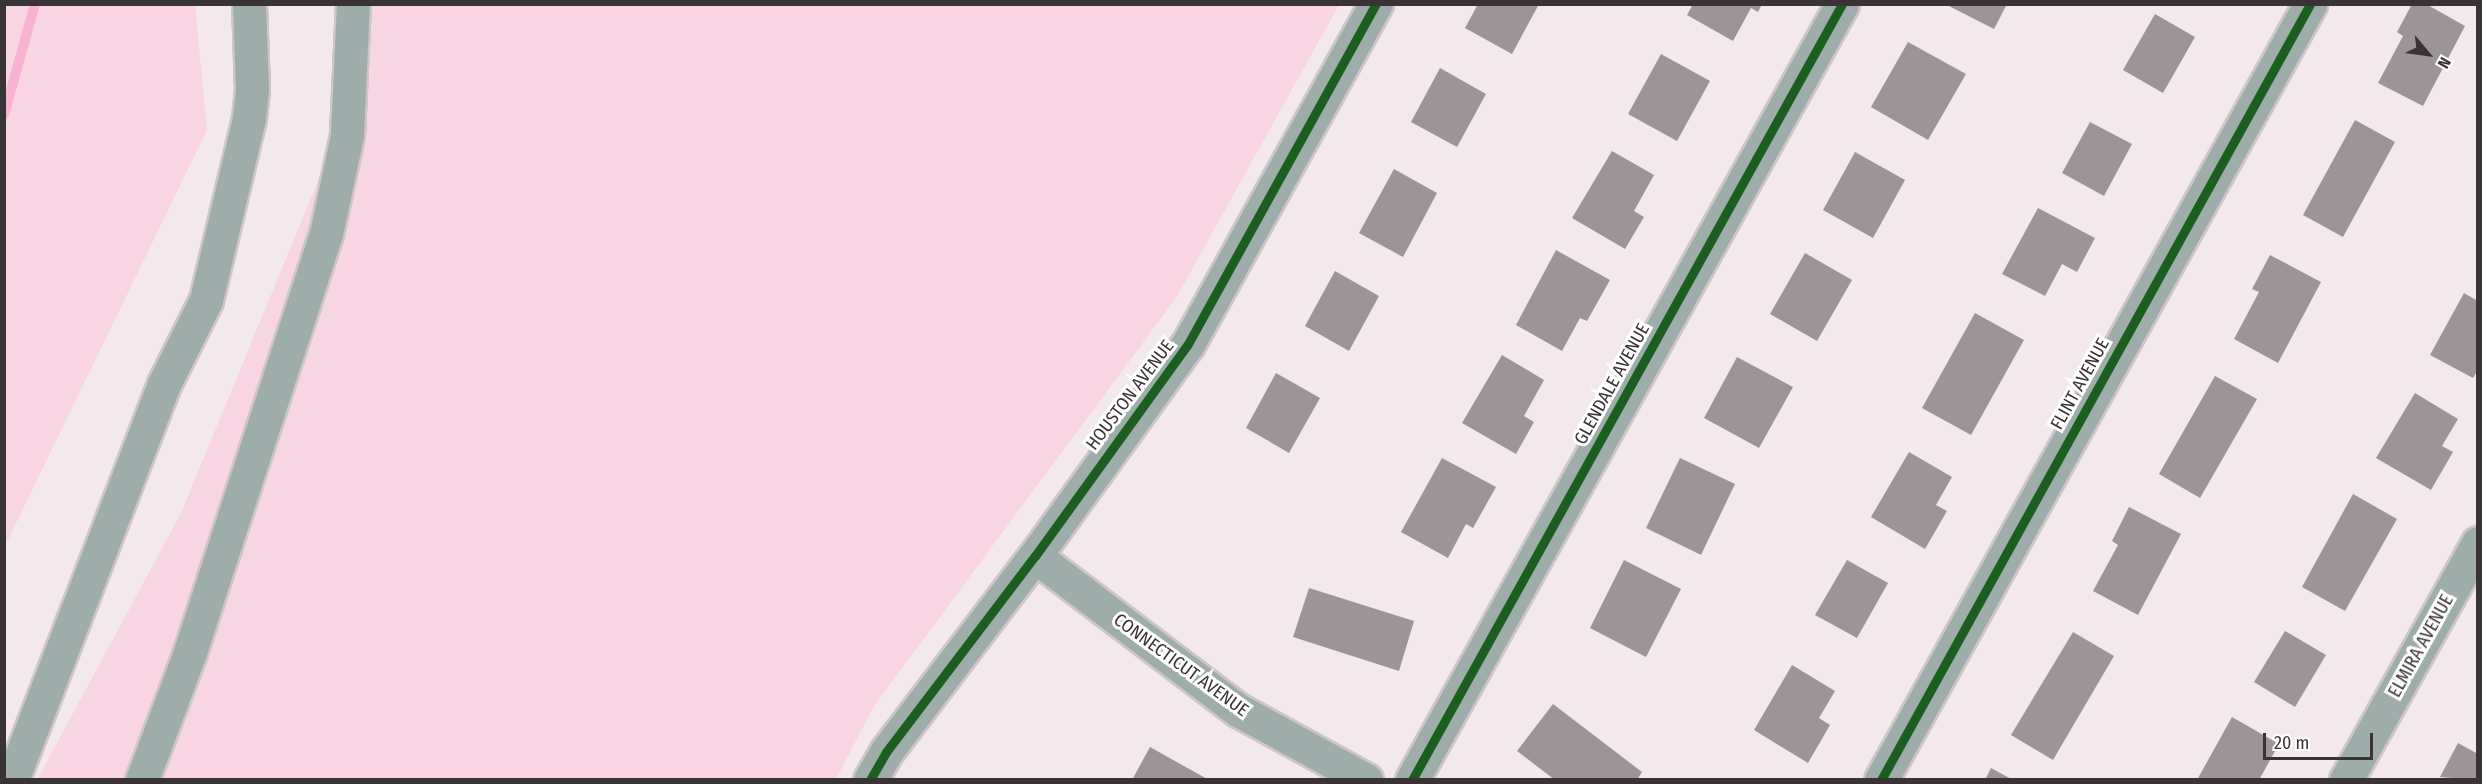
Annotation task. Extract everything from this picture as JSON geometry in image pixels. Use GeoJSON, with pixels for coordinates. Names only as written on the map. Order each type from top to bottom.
{"type":"FeatureCollection","features":[{"type":"Feature","properties":{"kind":"street"},"geometry":{"type":"LineString","coordinates":[[12,780],[164,384],[206,300],[249,118],[252,89],[249,4]]}},
{"type":"Feature","properties":{"kind":"street"},"geometry":{"type":"LineString","coordinates":[[142,780],[197,630],[326,234],[347,135],[353,4]]}},
{"type":"Feature","properties":{"kind":"street","name":"HOUSTON AVENUE"},"geometry":{"type":"LineString","coordinates":[[870,780],[899,733],[1035,556],[1188,344],[1376,4]]}},
{"type":"Feature","properties":{"kind":"street","name":"GLENDALE AVENUE"},"geometry":{"type":"LineString","coordinates":[[1412,780],[1842,4]]}},
{"type":"Feature","properties":{"kind":"street","name":"FLINT AVENUE"},"geometry":{"type":"LineString","coordinates":[[1881,780],[2310,4]]}},
{"type":"Feature","properties":{"kind":"street","name":"ELMIRA AVENUE"},"geometry":{"type":"LineString","coordinates":[[2346,780],[2478,543]]}},
{"type":"Feature","properties":{"kind":"street","name":"CONNECTICUT AVENUE"},"geometry":{"type":"LineString","coordinates":[[1035,556],[1238,710],[1366,780]]}},
{"type":"Feature","properties":{"kind":"shaded area"},"geometry":{"type":"Polygon","coordinates":[[[5,4],[195,5],[207,130],[5,546],[5,4]]]}},
{"type":"Feature","properties":{"kind":"shaded area"},"geometry":{"type":"Polygon","coordinates":[[[345,5],[1339,5],[1176,298],[874,706],[836,779],[37,780],[181,513],[339,130],[345,5]]]}},
{"type":"Feature","properties":{"kind":"building"},"geometry":{"type":"Polygon","coordinates":[[[1478,4],[1539,4],[1512,54],[1465,28],[1478,4]]]}},
{"type":"Feature","properties":{"kind":"building"},"geometry":{"type":"Polygon","coordinates":[[[1693,4],[1762,4],[1758,12],[1751,8],[1733,41],[1687,15],[1693,4]]]}},
{"type":"Feature","properties":{"kind":"building"},"geometry":{"type":"Polygon","coordinates":[[[1945,4],[2007,4],[1994,29],[1945,4]]]}},
{"type":"Feature","properties":{"kind":"building"},"geometry":{"type":"Polygon","coordinates":[[[2412,4],[2426,4],[2465,26],[2423,106],[2378,83],[2403,36],[2397,32],[2412,4]]]}},
{"type":"Feature","properties":{"kind":"building"},"geometry":{"type":"Polygon","coordinates":[[[2155,14],[2195,37],[2163,93],[2123,70],[2155,14]]]}},
{"type":"Feature","properties":{"kind":"building"},"geometry":{"type":"Polygon","coordinates":[[[1908,42],[1966,74],[1928,140],[1871,107],[1908,42]]]}},
{"type":"Feature","properties":{"kind":"building"},"geometry":{"type":"Polygon","coordinates":[[[1661,54],[1710,81],[1677,141],[1628,114],[1661,54]]]}},
{"type":"Feature","properties":{"kind":"building"},"geometry":{"type":"Polygon","coordinates":[[[1440,68],[1486,94],[1457,147],[1411,122],[1440,68]]]}},
{"type":"Feature","properties":{"kind":"building"},"geometry":{"type":"Polygon","coordinates":[[[2355,120],[2395,142],[2343,237],[2303,215],[2355,120]]]}},
{"type":"Feature","properties":{"kind":"building"},"geometry":{"type":"Polygon","coordinates":[[[2090,122],[2132,144],[2104,196],[2062,173],[2090,122]]]}},
{"type":"Feature","properties":{"kind":"building"},"geometry":{"type":"Polygon","coordinates":[[[1612,151],[1654,175],[1634,211],[1644,217],[1625,249],[1572,218],[1612,151]]]}},
{"type":"Feature","properties":{"kind":"building"},"geometry":{"type":"Polygon","coordinates":[[[1855,152],[1905,180],[1873,238],[1823,210],[1855,152]]]}},
{"type":"Feature","properties":{"kind":"building"},"geometry":{"type":"Polygon","coordinates":[[[1394,169],[1437,193],[1403,257],[1359,233],[1394,169]]]}},
{"type":"Feature","properties":{"kind":"building"},"geometry":{"type":"Polygon","coordinates":[[[2038,208],[2095,238],[2077,272],[2062,264],[2045,296],[2002,274],[2038,208]]]}},
{"type":"Feature","properties":{"kind":"building"},"geometry":{"type":"Polygon","coordinates":[[[1556,250],[1610,280],[1587,321],[1580,318],[1562,351],[1516,325],[1556,250]]]}},
{"type":"Feature","properties":{"kind":"building"},"geometry":{"type":"Polygon","coordinates":[[[1805,253],[1852,280],[1817,341],[1770,314],[1805,253]]]}},
{"type":"Feature","properties":{"kind":"building"},"geometry":{"type":"Polygon","coordinates":[[[2270,255],[2321,282],[2278,363],[2234,339],[2259,292],[2252,289],[2270,255]]]}},
{"type":"Feature","properties":{"kind":"building"},"geometry":{"type":"Polygon","coordinates":[[[1335,271],[1379,296],[1349,351],[1305,326],[1335,271]]]}},
{"type":"Feature","properties":{"kind":"building"},"geometry":{"type":"Polygon","coordinates":[[[2464,293],[2478,301],[2478,370],[2473,378],[2430,355],[2464,293]]]}},
{"type":"Feature","properties":{"kind":"building"},"geometry":{"type":"Polygon","coordinates":[[[1975,313],[2024,340],[1971,435],[1922,408],[1975,313]]]}},
{"type":"Feature","properties":{"kind":"building"},"geometry":{"type":"Polygon","coordinates":[[[1502,355],[1544,380],[1524,416],[1534,422],[1516,454],[1462,423],[1502,355]]]}},
{"type":"Feature","properties":{"kind":"building"},"geometry":{"type":"Polygon","coordinates":[[[1737,357],[1793,387],[1759,448],[1704,418],[1737,357]]]}},
{"type":"Feature","properties":{"kind":"building"},"geometry":{"type":"Polygon","coordinates":[[[1276,373],[1320,398],[1289,453],[1246,428],[1276,373]]]}},
{"type":"Feature","properties":{"kind":"building"},"geometry":{"type":"Polygon","coordinates":[[[2215,376],[2257,399],[2200,498],[2159,474],[2215,376]]]}},
{"type":"Feature","properties":{"kind":"building"},"geometry":{"type":"Polygon","coordinates":[[[2415,393],[2458,419],[2442,446],[2453,452],[2431,490],[2376,458],[2415,393]]]}},
{"type":"Feature","properties":{"kind":"building"},"geometry":{"type":"Polygon","coordinates":[[[1909,452],[1952,477],[1936,505],[1947,511],[1925,549],[1871,517],[1909,452]]]}},
{"type":"Feature","properties":{"kind":"building"},"geometry":{"type":"Polygon","coordinates":[[[1442,458],[1496,487],[1473,528],[1466,524],[1448,558],[1401,532],[1442,458]]]}},
{"type":"Feature","properties":{"kind":"building"},"geometry":{"type":"Polygon","coordinates":[[[1680,458],[1735,484],[1701,555],[1646,528],[1680,458]]]}},
{"type":"Feature","properties":{"kind":"building"},"geometry":{"type":"Polygon","coordinates":[[[2353,494],[2397,519],[2345,611],[2302,587],[2353,494]]]}},
{"type":"Feature","properties":{"kind":"building"},"geometry":{"type":"Polygon","coordinates":[[[2129,507],[2181,534],[2138,615],[2093,591],[2118,545],[2112,541],[2129,507]]]}},
{"type":"Feature","properties":{"kind":"building"},"geometry":{"type":"Polygon","coordinates":[[[1624,560],[1681,589],[1646,657],[1590,628],[1624,560]]]}},
{"type":"Feature","properties":{"kind":"building"},"geometry":{"type":"Polygon","coordinates":[[[1847,560],[1888,583],[1857,638],[1815,615],[1847,560]]]}},
{"type":"Feature","properties":{"kind":"building"},"geometry":{"type":"Polygon","coordinates":[[[1309,588],[1414,621],[1399,671],[1293,637],[1309,588]]]}},
{"type":"Feature","properties":{"kind":"building"},"geometry":{"type":"Polygon","coordinates":[[[2285,631],[2326,655],[2295,707],[2254,682],[2285,631]]]}},
{"type":"Feature","properties":{"kind":"building"},"geometry":{"type":"Polygon","coordinates":[[[2073,632],[2114,656],[2053,760],[2011,735],[2073,632]]]}},
{"type":"Feature","properties":{"kind":"building"},"geometry":{"type":"Polygon","coordinates":[[[1792,665],[1835,691],[1819,718],[1830,725],[1808,763],[1754,730],[1792,665]]]}},
{"type":"Feature","properties":{"kind":"building"},"geometry":{"type":"Polygon","coordinates":[[[1553,704],[1642,772],[1637,780],[1555,780],[1517,751],[1553,704]]]}},
{"type":"Feature","properties":{"kind":"building"},"geometry":{"type":"Polygon","coordinates":[[[2232,717],[2279,744],[2259,780],[2197,780],[2232,717]]]}},
{"type":"Feature","properties":{"kind":"building"},"geometry":{"type":"Polygon","coordinates":[[[2458,743],[2478,754],[2478,780],[2440,777],[2458,743]]]}},
{"type":"Feature","properties":{"kind":"building"},"geometry":{"type":"Polygon","coordinates":[[[1150,747],[1209,780],[1132,780],[1150,747]]]}},
{"type":"Feature","properties":{"kind":"building"},"geometry":{"type":"Polygon","coordinates":[[[1991,768],[2013,780],[1985,780],[1991,768]]]}},
{"type":"Feature","properties":{"kind":"waterway"},"geometry":{"type":"LineString","coordinates":[[4,115],[35,4]]}},
{"type":"Feature","properties":{"kind":"cycle path"},"geometry":{"type":"LineString","coordinates":[[870,780],[886,752],[1035,556],[1188,344],[1376,4]]}},
{"type":"Feature","properties":{"kind":"cycle path"},"geometry":{"type":"LineString","coordinates":[[1412,780],[1842,4]]}},
{"type":"Feature","properties":{"kind":"cycle path"},"geometry":{"type":"LineString","coordinates":[[1881,780],[2310,4]]}}]}
